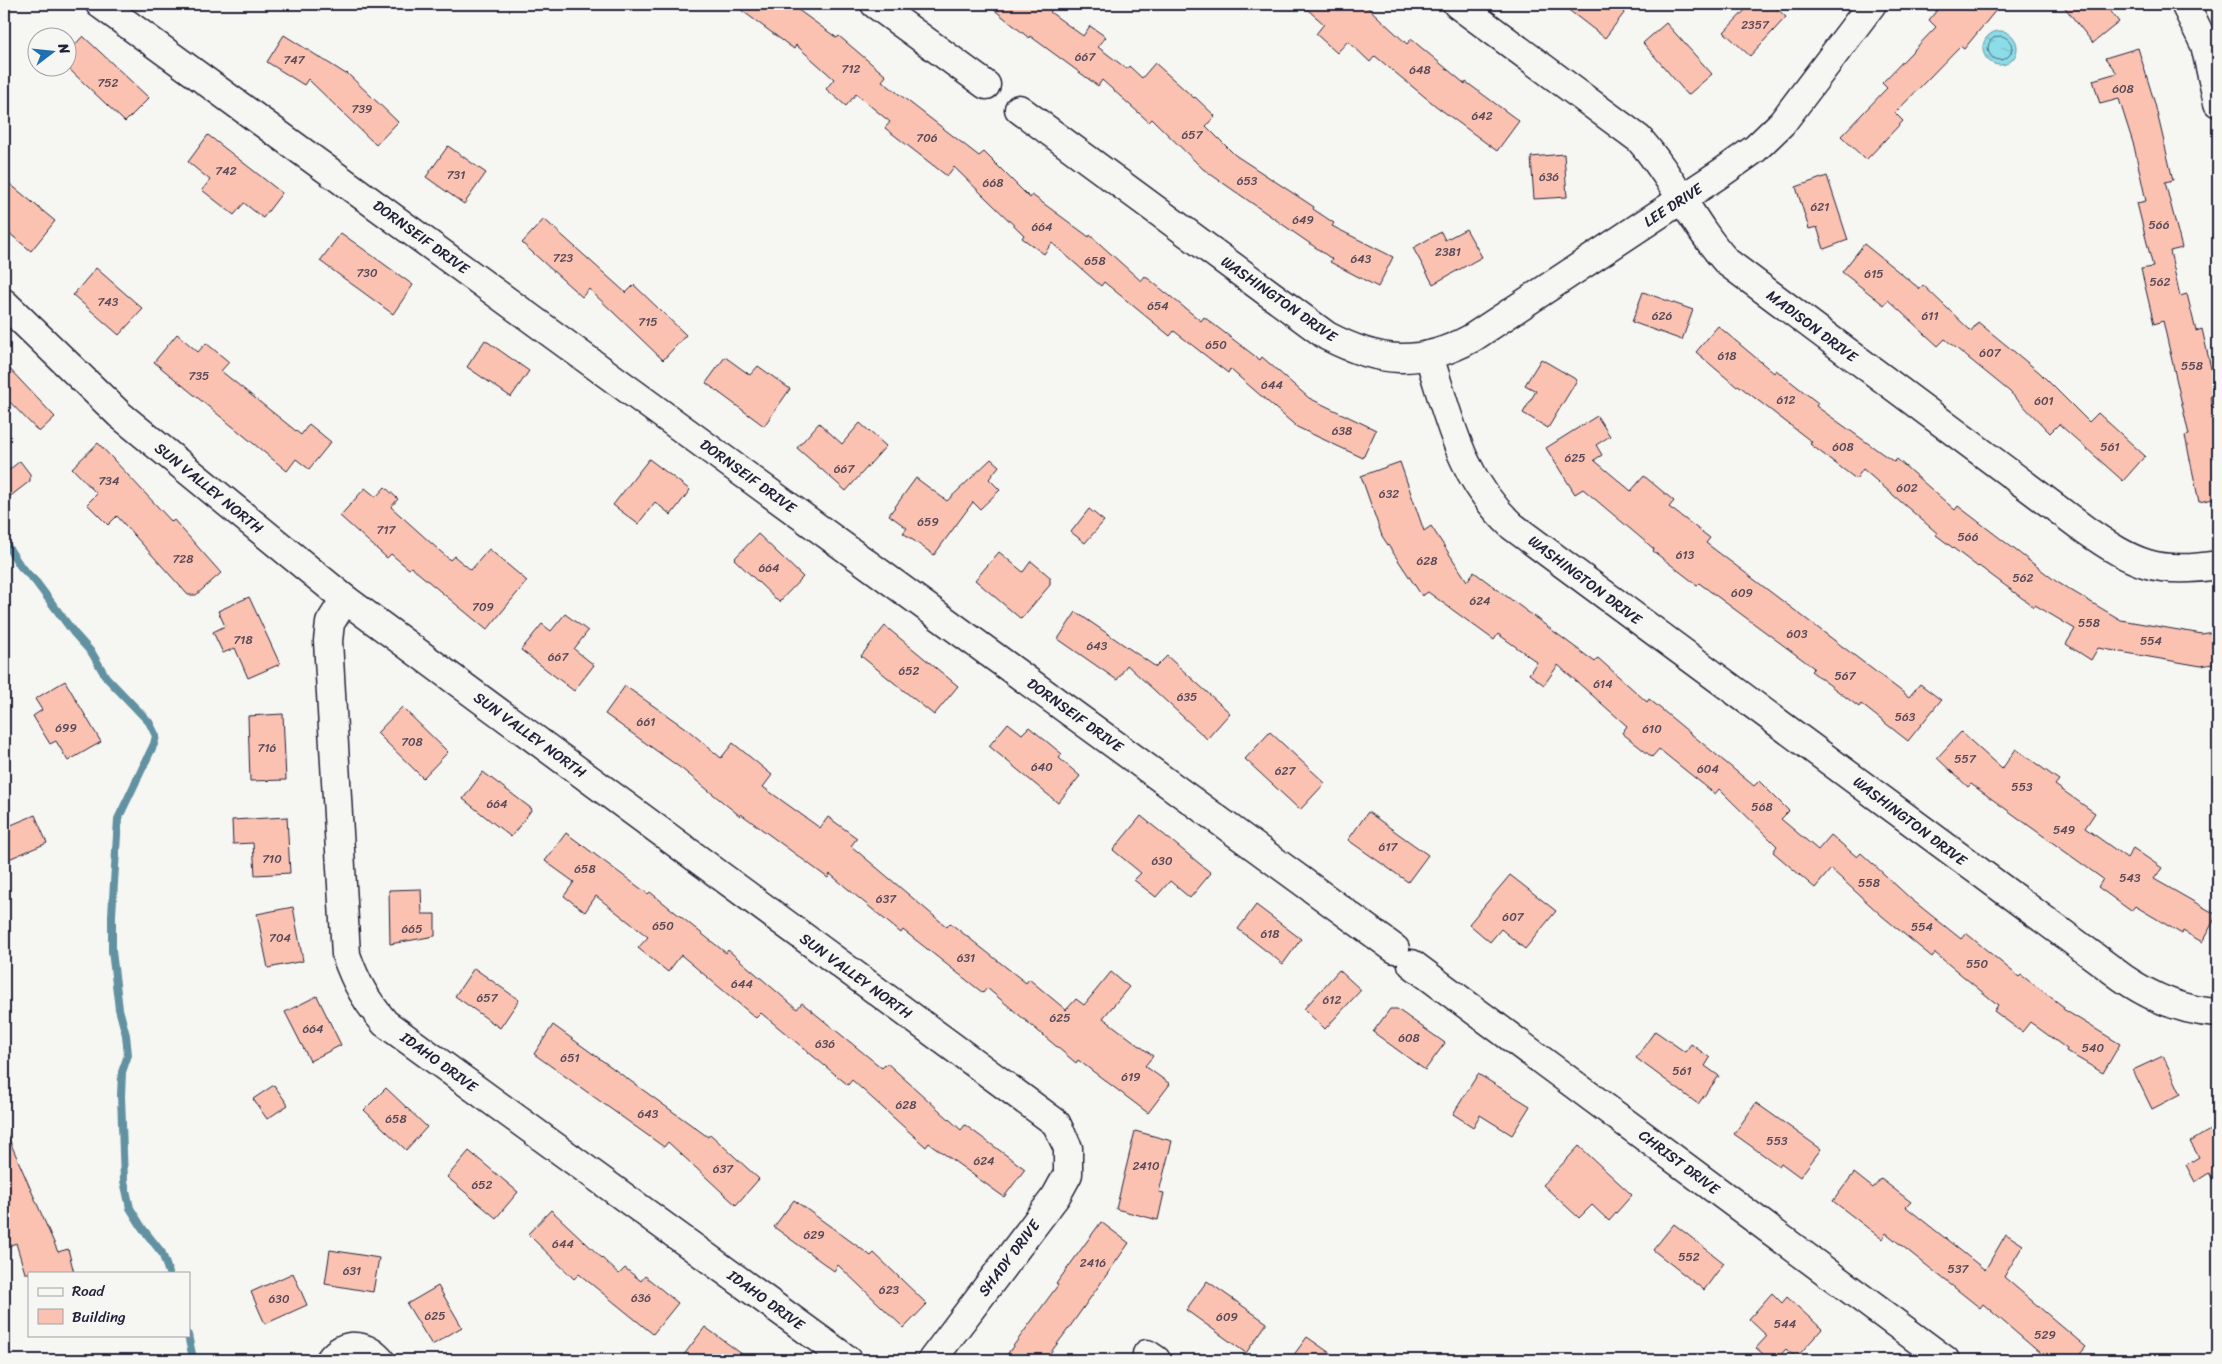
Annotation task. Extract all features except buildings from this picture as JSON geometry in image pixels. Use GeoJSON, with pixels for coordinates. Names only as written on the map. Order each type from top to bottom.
{"type":"FeatureCollection","features":[{"type":"Feature","properties":{"kind":"street","name":"DORNSEIF DRIVE"},"geometry":{"type":"LineString","coordinates":[[100,4],[1404,956]]}},
{"type":"Feature","properties":{"kind":"street"},"geometry":{"type":"LineString","coordinates":[[875,4],[986,85]]}},
{"type":"Feature","properties":{"kind":"street","name":"MADISON DRIVE"},"geometry":{"type":"LineString","coordinates":[[1457,4],[1639,139],[1655,157],[1713,247],[1727,262],[2104,544],[2123,556],[2159,568],[2179,570],[2218,565]]}},
{"type":"Feature","properties":{"kind":"street","name":"LEE DRIVE"},"geometry":{"type":"LineString","coordinates":[[1430,356],[1452,349],[1472,338],[1740,160],[1782,123],[1872,4]]}},
{"type":"Feature","properties":{"kind":"street"},"geometry":{"type":"LineString","coordinates":[[2185,4],[2212,43],[2218,103]]}},
{"type":"Feature","properties":{"kind":"street","name":"WASHINGTON DRIVE"},"geometry":{"type":"LineString","coordinates":[[1019,109],[1327,336],[1351,348],[1377,356],[1403,359],[1430,356],[1465,464],[1485,498],[1512,526],[2123,978],[2144,992],[2171,1004],[2189,1010],[2218,1014]]}},
{"type":"Feature","properties":{"kind":"street","name":"SUN VALLEY NORTH"},"geometry":{"type":"LineString","coordinates":[[4,304],[120,415],[345,599],[1056,1124],[1068,1148]]}},
{"type":"Feature","properties":{"kind":"street","name":"IDAHO DRIVE"},"geometry":{"type":"LineString","coordinates":[[345,599],[330,623],[328,642],[346,955],[354,978],[367,1002],[393,1029],[848,1360]]}},
{"type":"Feature","properties":{"kind":"street","name":"CHRIST DRIVE"},"geometry":{"type":"LineString","coordinates":[[1404,956],[1945,1360]]}},
{"type":"Feature","properties":{"kind":"street","name":"SHADY DRIVE"},"geometry":{"type":"LineString","coordinates":[[932,1360],[1056,1196],[1068,1174],[1068,1148]]}},
{"type":"Feature","properties":{"kind":"street"},"geometry":{"type":"LineString","coordinates":[[330,1360],[338,1352],[356,1346],[366,1348],[380,1360]]}},
{"type":"Feature","properties":{"kind":"water"},"geometry":{"type":"Polygon","coordinates":[[[2000,31],[2012,36],[2017,48],[2012,60],[2000,65],[1988,60],[1983,48],[1988,36],[2000,31]]]}},
{"type":"Feature","properties":{"kind":"waterway"},"geometry":{"type":"LineString","coordinates":[[4,541],[21,567],[36,582],[74,633],[92,653],[106,677],[149,722],[156,736],[154,744],[118,819],[112,915],[112,951],[119,1009],[126,1035],[128,1055],[122,1072],[121,1096],[124,1181],[130,1208],[143,1229],[162,1253],[169,1272]]}},
{"type":"Feature","properties":{"kind":"waterway"},"geometry":{"type":"LineString","coordinates":[[188,1336],[195,1360]]}}]}
